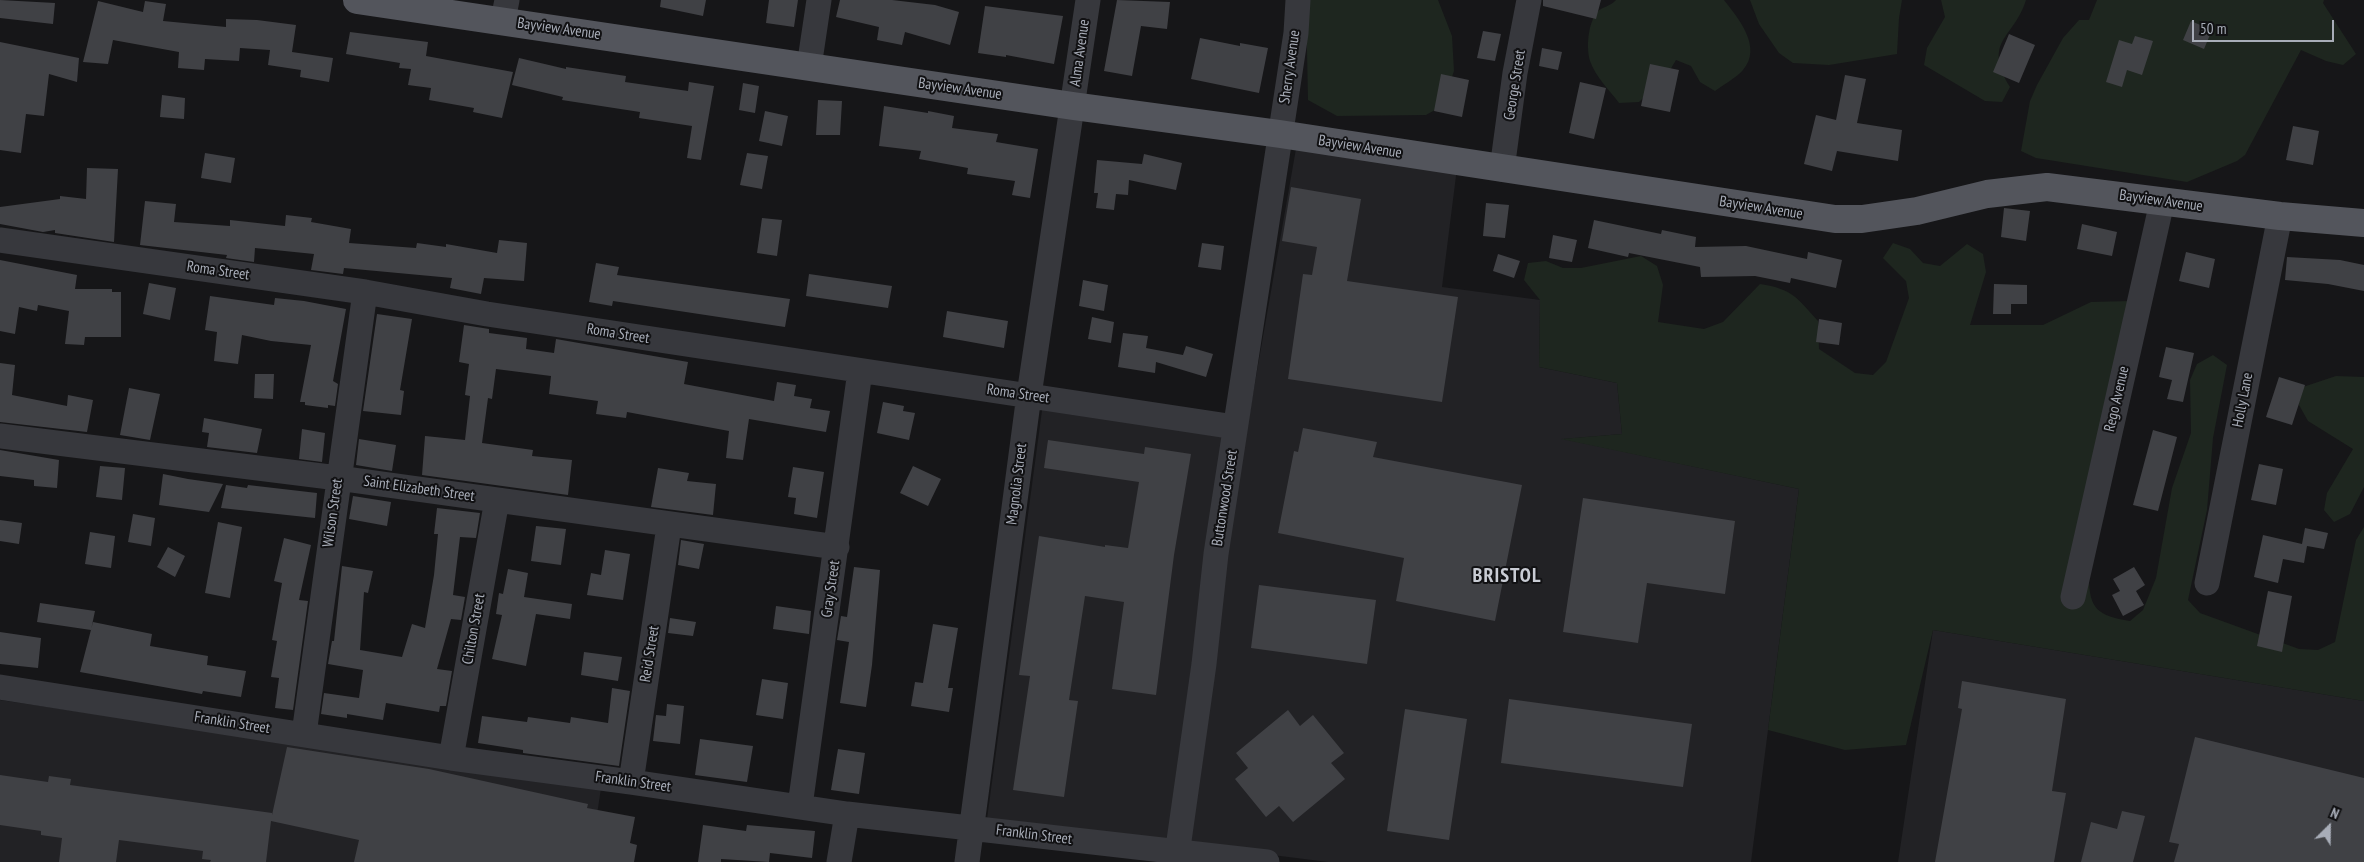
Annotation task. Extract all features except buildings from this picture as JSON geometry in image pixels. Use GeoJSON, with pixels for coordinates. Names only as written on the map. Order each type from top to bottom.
{"type":"FeatureCollection","features":[{"type":"Feature","properties":{"kind":"main road","name":"Bayview Avenue"},"geometry":{"type":"LineString","coordinates":[[357,0],[505,10],[809,67],[1280,134],[1834,219],[1862,219],[1917,211],[1987,194],[2047,187],[2280,216],[2364,222]]}},
{"type":"Feature","properties":{"kind":"street"},"geometry":{"type":"LineString","coordinates":[[809,67],[819,0]]}},
{"type":"Feature","properties":{"kind":"street","name":"Alma Avenue"},"geometry":{"type":"LineString","coordinates":[[1073,106],[1088,0]]}},
{"type":"Feature","properties":{"kind":"street","name":"Sherry Avenue"},"geometry":{"type":"LineString","coordinates":[[1280,134],[1298,0]]}},
{"type":"Feature","properties":{"kind":"street","name":"George Street"},"geometry":{"type":"LineString","coordinates":[[1502,169],[1515,73],[1529,0]]}},
{"type":"Feature","properties":{"kind":"street","name":"Magnolia Street"},"geometry":{"type":"LineString","coordinates":[[967,862],[1029,396],[1073,106]]}},
{"type":"Feature","properties":{"kind":"street","name":"Buttonwood Street"},"geometry":{"type":"LineString","coordinates":[[1177,857],[1204,664],[1216,554],[1280,134]]}},
{"type":"Feature","properties":{"kind":"street","name":"Rego Avenue"},"geometry":{"type":"LineString","coordinates":[[2073,597],[2162,202]]}},
{"type":"Feature","properties":{"kind":"street","name":"Holly Lane"},"geometry":{"type":"LineString","coordinates":[[2207,583],[2280,216]]}},
{"type":"Feature","properties":{"kind":"street","name":"Roma Street"},"geometry":{"type":"LineString","coordinates":[[0,240],[365,292],[487,314],[1235,427]]}},
{"type":"Feature","properties":{"kind":"street","name":"Wilson Street"},"geometry":{"type":"LineString","coordinates":[[304,734],[365,292]]}},
{"type":"Feature","properties":{"kind":"street","name":"Gray Street"},"geometry":{"type":"LineString","coordinates":[[800,806],[837,547],[846,458],[860,371]]}},
{"type":"Feature","properties":{"kind":"street","name":"Saint Elizabeth Street"},"geometry":{"type":"LineString","coordinates":[[0,436],[338,478],[669,526],[837,547]]}},
{"type":"Feature","properties":{"kind":"street","name":"Chilton Street"},"geometry":{"type":"LineString","coordinates":[[452,758],[497,500]]}},
{"type":"Feature","properties":{"kind":"street","name":"Reid Street"},"geometry":{"type":"LineString","coordinates":[[631,782],[669,526]]}},
{"type":"Feature","properties":{"kind":"street","name":"Franklin Street"},"geometry":{"type":"LineString","coordinates":[[0,687],[452,758],[847,814],[972,828],[1177,857],[1267,862]]}},
{"type":"Feature","properties":{"kind":"street"},"geometry":{"type":"LineString","coordinates":[[840,862],[847,814]]}},
{"type":"Feature","properties":{"kind":"shaded area"},"geometry":{"type":"Polygon","coordinates":[[[1306,0],[1438,0],[1452,36],[1454,71],[1442,106],[1426,115],[1337,116],[1308,100],[1306,0]]]}},
{"type":"Feature","properties":{"kind":"shaded area"},"geometry":{"type":"Polygon","coordinates":[[[1616,0],[1724,0],[1736,15],[1746,33],[1749,42],[1749,61],[1740,73],[1715,91],[1700,82],[1691,66],[1676,60],[1667,75],[1639,102],[1619,103],[1595,72],[1590,61],[1588,49],[1590,29],[1594,17],[1599,10],[1616,0]]]}},
{"type":"Feature","properties":{"kind":"shaded area"},"geometry":{"type":"Polygon","coordinates":[[[1750,0],[1902,0],[1897,54],[1829,65],[1793,63],[1779,53],[1759,24],[1750,0]]]}},
{"type":"Feature","properties":{"kind":"shaded area"},"geometry":{"type":"Polygon","coordinates":[[[1941,0],[2026,0],[2021,13],[2003,40],[2000,49],[1999,59],[2002,71],[2010,87],[2002,102],[1985,101],[1924,65],[1927,48],[1945,17],[1941,0]]]}},
{"type":"Feature","properties":{"kind":"shaded area"},"geometry":{"type":"Polygon","coordinates":[[[2097,0],[2324,0],[2323,3],[2356,54],[2343,65],[2326,61],[2301,50],[2245,155],[2237,161],[2187,182],[2036,158],[2021,151],[2030,101],[2063,38],[2079,20],[2089,20],[2097,0]]]}},
{"type":"Feature","properties":{"kind":"shaded area"},"geometry":{"type":"Polygon","coordinates":[[[1297,143],[1457,168],[1442,287],[1540,300],[1539,367],[1617,383],[1622,434],[1564,439],[1799,489],[1751,862],[1328,862],[987,819],[1043,403],[1247,428],[1297,143]]]}},
{"type":"Feature","properties":{"kind":"shaded area"},"geometry":{"type":"Polygon","coordinates":[[[1893,243],[1910,249],[1923,263],[1940,266],[1967,244],[1983,254],[1986,272],[1970,325],[2043,325],[2091,302],[2130,301],[2089,577],[2089,588],[2094,604],[2110,617],[2130,621],[2143,610],[2156,578],[2172,488],[2191,433],[2190,380],[2197,364],[2213,355],[2227,365],[2213,438],[2207,510],[2188,600],[2200,613],[2299,649],[2318,650],[2335,642],[2356,540],[2364,527],[2364,701],[1933,630],[1906,745],[1845,750],[1768,730],[1799,489],[1561,439],[1622,434],[1617,383],[1539,367],[1540,300],[1524,280],[1528,263],[1546,261],[1563,268],[1581,268],[1641,256],[1657,266],[1663,285],[1658,322],[1704,329],[1723,322],[1760,284],[1771,286],[1794,296],[1818,321],[1819,349],[1855,373],[1873,375],[1886,362],[1909,298],[1906,281],[1883,258],[1893,243]]]}},
{"type":"Feature","properties":{"kind":"shaded area"},"geometry":{"type":"Polygon","coordinates":[[[2336,376],[2364,377],[2364,487],[2350,514],[2334,522],[2324,510],[2327,493],[2353,449],[2308,421],[2299,405],[2300,388],[2336,376]]]}},
{"type":"Feature","properties":{"kind":"shaded area"},"geometry":{"type":"Polygon","coordinates":[[[1933,630],[2364,701],[2364,862],[1898,862],[1933,630]]]}},
{"type":"Feature","properties":{"kind":"shaded area"},"geometry":{"type":"Polygon","coordinates":[[[0,700],[601,788],[590,862],[0,862],[0,700]]]}},
{"type":"Feature","properties":{"kind":"district","name":"BRISTOL"},"geometry":{"type":"Point","coordinates":[1507,576]}}]}
